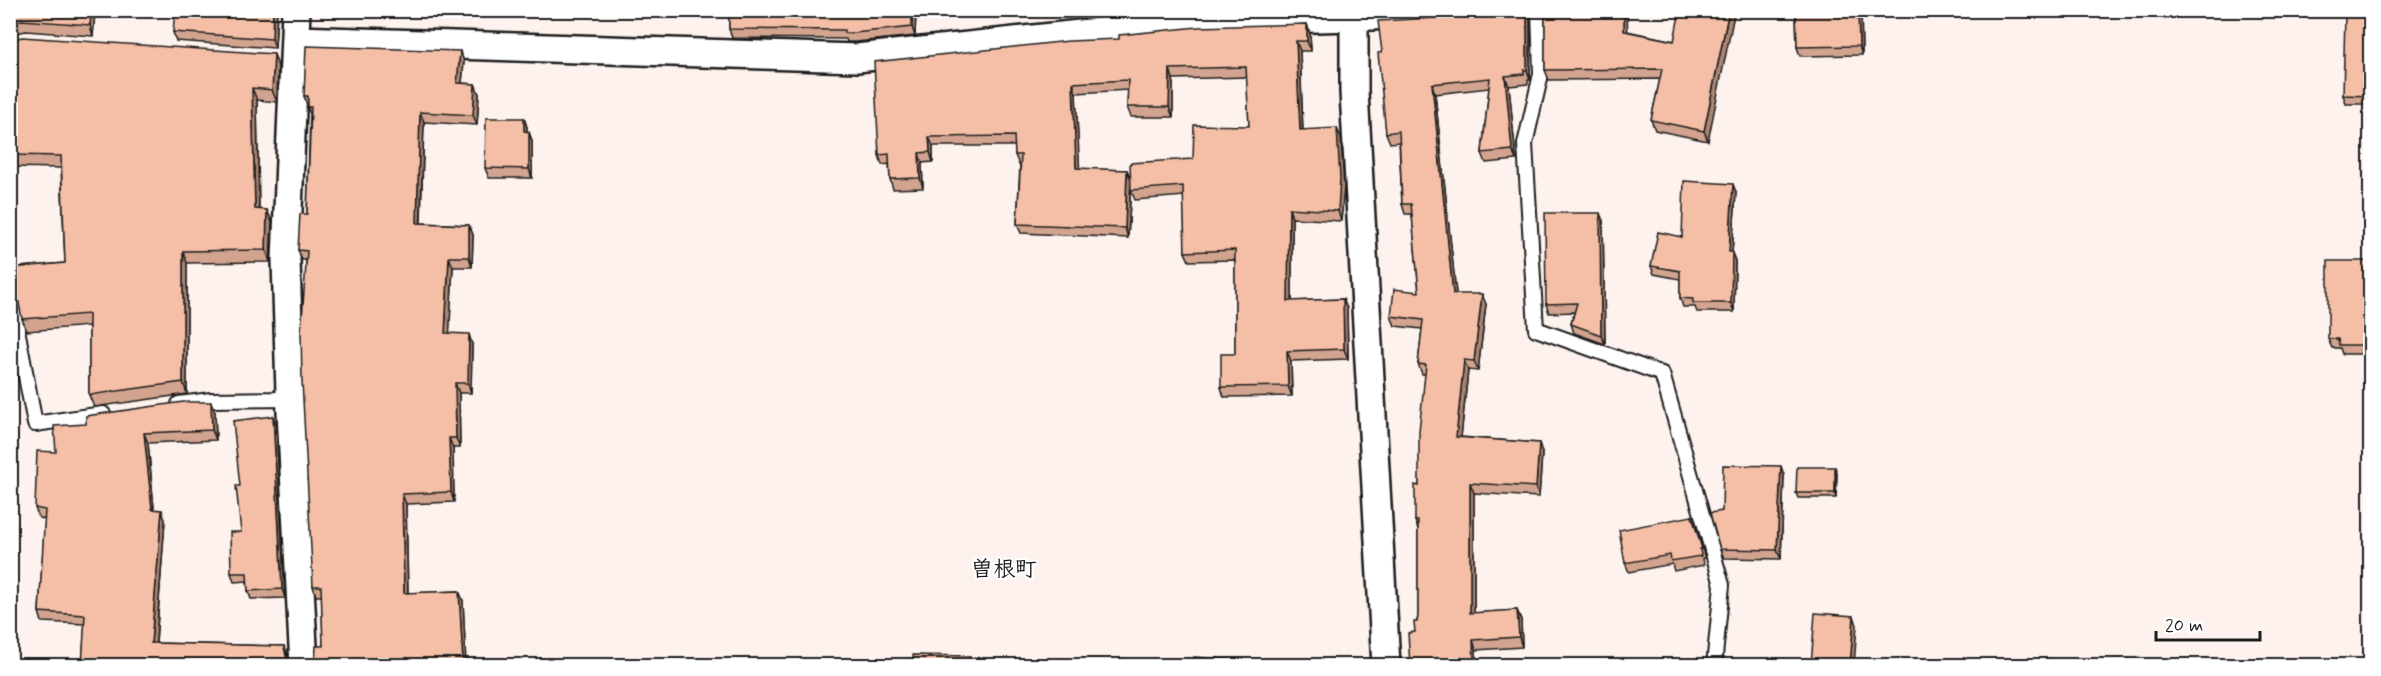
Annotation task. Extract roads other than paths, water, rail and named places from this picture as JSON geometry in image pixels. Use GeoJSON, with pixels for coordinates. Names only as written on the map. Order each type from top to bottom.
{"type":"FeatureCollection","features":[{"type":"Feature","properties":{"kind":"street"},"geometry":{"type":"LineString","coordinates":[[296,10],[291,52],[286,260],[304,666]]}},
{"type":"Feature","properties":{"kind":"street"},"geometry":{"type":"LineString","coordinates":[[291,52],[857,58],[1201,21],[1475,10]]}},
{"type":"Feature","properties":{"kind":"street"},"geometry":{"type":"LineString","coordinates":[[1354,14],[1354,92],[1386,666]]}},
{"type":"Feature","properties":{"kind":"lane"},"geometry":{"type":"LineString","coordinates":[[1539,10],[1541,74],[1525,144],[1536,329],[1662,374],[1722,585],[1714,666]]}},
{"type":"Feature","properties":{"kind":"lane"},"geometry":{"type":"LineString","coordinates":[[10,292],[35,424],[120,412]]}},
{"type":"Feature","properties":{"kind":"lane"},"geometry":{"type":"LineString","coordinates":[[166,406],[211,400],[291,399]]}},
{"type":"Feature","properties":{"kind":"district","name":"曽根町"},"geometry":{"type":"Point","coordinates":[1004,568]}}]}
